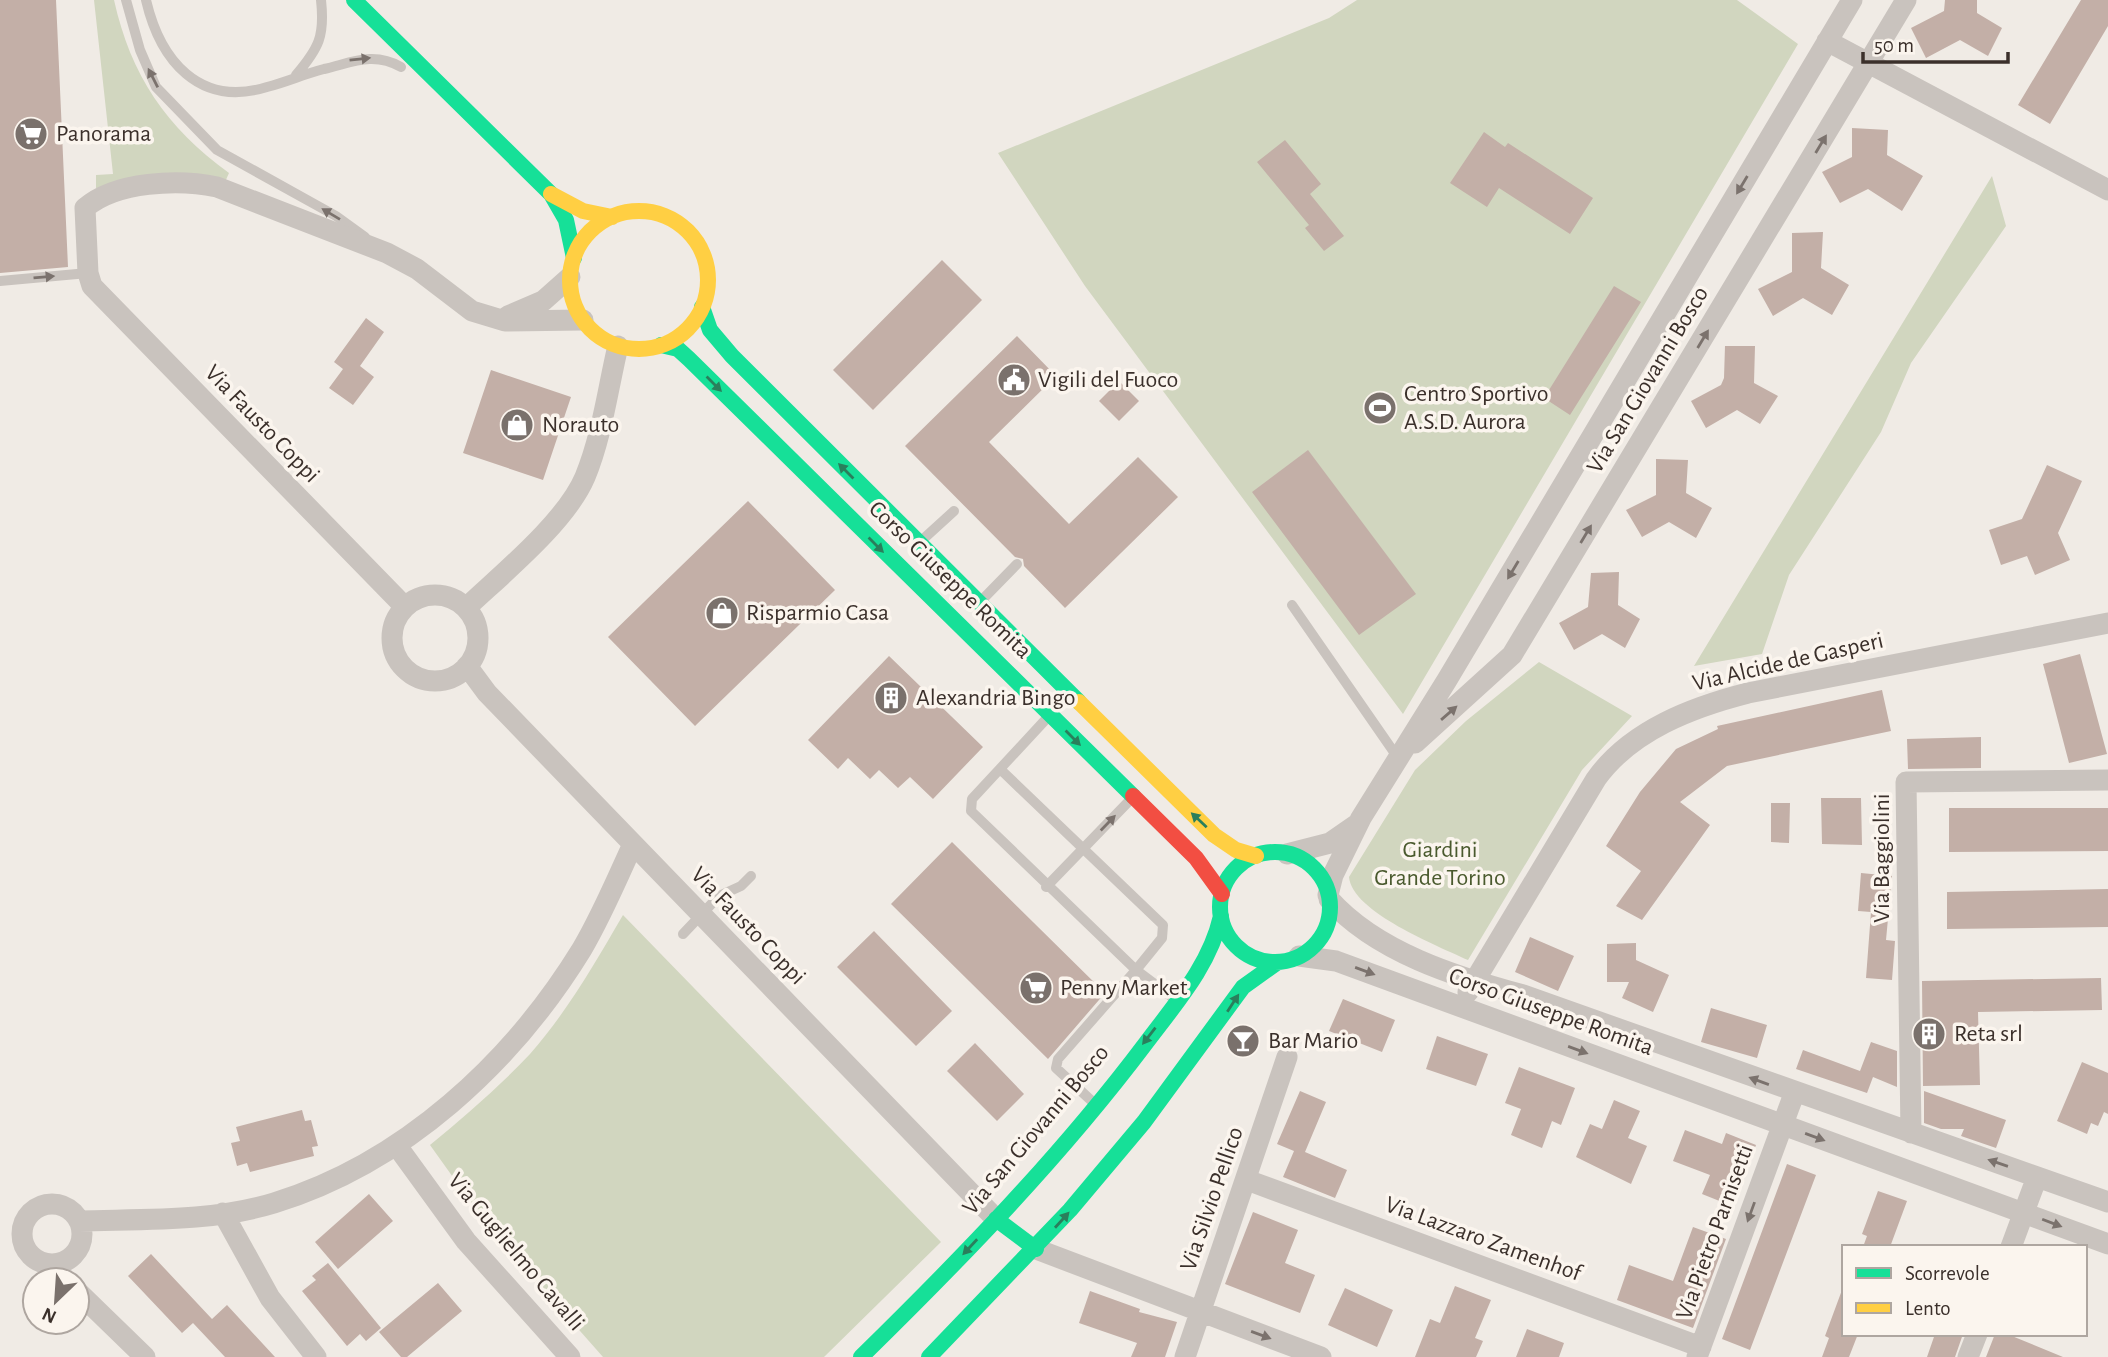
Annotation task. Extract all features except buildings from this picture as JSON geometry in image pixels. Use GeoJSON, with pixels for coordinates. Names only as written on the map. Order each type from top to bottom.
{"type":"FeatureCollection","features":[{"type":"Feature","properties":{"kind":"main road"},"geometry":{"type":"LineString","coordinates":[[355,0],[551,194],[583,211],[612,217]]}},
{"type":"Feature","properties":{"kind":"main road"},"geometry":{"type":"LineString","coordinates":[[551,194],[566,220],[573,302],[583,320],[598,336],[618,346],[639,349],[661,345],[685,330],[702,307],[707,286],[705,264],[689,234],[674,222],[650,213],[631,212],[612,217],[591,231],[572,267]]}},
{"type":"Feature","properties":{"kind":"main road","name":"Corso Giuseppe Romita"},"geometry":{"type":"LineString","coordinates":[[702,307],[710,330],[732,356],[1050,715],[1196,858],[1222,894]]}},
{"type":"Feature","properties":{"kind":"main road","name":"Corso Giuseppe Romita"},"geometry":{"type":"LineString","coordinates":[[661,345],[678,349],[908,554],[978,604],[1214,835],[1236,850],[1256,856]]}},
{"type":"Feature","properties":{"kind":"main road"},"geometry":{"type":"LineString","coordinates":[[929,1357],[1036,1249],[1144,1122],[1243,987],[1278,962],[1299,956],[1322,934],[1329,915],[1328,897],[1312,868],[1287,855],[1256,856],[1234,871],[1222,894],[1221,916],[1227,933],[1237,947],[1256,959],[1278,962]]}},
{"type":"Feature","properties":{"kind":"main road","name":"Via San Giovanni Bosco"},"geometry":{"type":"LineString","coordinates":[[861,1357],[996,1219],[1095,1104],[1176,1001],[1210,951],[1221,916]]}},
{"type":"Feature","properties":{"kind":"main road"},"geometry":{"type":"LineString","coordinates":[[996,1219],[1036,1249]]}},
{"type":"Feature","properties":{"kind":"street","name":"Via San Giovanni Bosco"},"geometry":{"type":"LineString","coordinates":[[1362,818],[1852,0]]}},
{"type":"Feature","properties":{"kind":"street","name":"Via San Giovanni Bosco"},"geometry":{"type":"LineString","coordinates":[[1398,758],[1512,655],[1906,0]]}},
{"type":"Feature","properties":{"kind":"street"},"geometry":{"type":"LineString","coordinates":[[1827,41],[2108,190]]}},
{"type":"Feature","properties":{"kind":"street"},"geometry":{"type":"LineString","coordinates":[[88,273],[85,208],[123,191],[165,181],[224,189],[387,253],[417,269],[462,305],[495,318],[505,321],[583,320]]}},
{"type":"Feature","properties":{"kind":"street"},"geometry":{"type":"LineString","coordinates":[[495,318],[529,309],[550,296],[572,267]]}},
{"type":"Feature","properties":{"kind":"street","name":"Via Fausto Coppi"},"geometry":{"type":"LineString","coordinates":[[88,273],[97,292],[405,607]]}},
{"type":"Feature","properties":{"kind":"street"},"geometry":{"type":"LineString","coordinates":[[466,608],[572,500],[585,477],[618,346]]}},
{"type":"Feature","properties":{"kind":"street"},"geometry":{"type":"LineString","coordinates":[[429,595],[455,600],[466,608],[473,618],[478,643],[467,666],[457,675],[430,681],[405,669],[394,651],[392,631],[405,607],[429,595]]}},
{"type":"Feature","properties":{"kind":"street","name":"Via Alcide de Gasperi"},"geometry":{"type":"LineString","coordinates":[[1460,1006],[1605,766],[1625,748],[1662,725],[1702,706],[1748,693],[2108,625]]}},
{"type":"Feature","properties":{"kind":"street","name":"Via Fausto Coppi"},"geometry":{"type":"LineString","coordinates":[[467,666],[487,693],[996,1219]]}},
{"type":"Feature","properties":{"kind":"street","name":"Via Baggiolini"},"geometry":{"type":"LineString","coordinates":[[1911,1133],[1906,782],[2108,779]]}},
{"type":"Feature","properties":{"kind":"street"},"geometry":{"type":"LineString","coordinates":[[1287,855],[1336,841],[1355,827],[1362,818]]}},
{"type":"Feature","properties":{"kind":"street"},"geometry":{"type":"LineString","coordinates":[[1328,897],[1333,875],[1362,818]]}},
{"type":"Feature","properties":{"kind":"street"},"geometry":{"type":"LineString","coordinates":[[79,1221],[223,1213],[273,1203],[324,1185],[397,1146],[452,1101],[530,1023],[588,938],[633,844]]}},
{"type":"Feature","properties":{"kind":"street","name":"Corso Giuseppe Romita"},"geometry":{"type":"LineString","coordinates":[[1328,897],[1350,918],[1397,949],[1474,981],[1522,995],[1794,1094],[2108,1202]]}},
{"type":"Feature","properties":{"kind":"street","name":"Corso Giuseppe Romita"},"geometry":{"type":"LineString","coordinates":[[1299,956],[1336,961],[2108,1244]]}},
{"type":"Feature","properties":{"kind":"street","name":"Via Silvio Pellico"},"geometry":{"type":"LineString","coordinates":[[1185,1357],[1287,1057]]}},
{"type":"Feature","properties":{"kind":"street"},"geometry":{"type":"LineString","coordinates":[[1783,1125],[1794,1094]]}},
{"type":"Feature","properties":{"kind":"street","name":"Via Pietro Parnisetti"},"geometry":{"type":"LineString","coordinates":[[1699,1352],[1783,1125]]}},
{"type":"Feature","properties":{"kind":"street","name":"Via Guglielmo Cavalli"},"geometry":{"type":"LineString","coordinates":[[397,1146],[466,1241],[570,1357]]}},
{"type":"Feature","properties":{"kind":"street"},"geometry":{"type":"LineString","coordinates":[[2012,1245],[2037,1177]]}},
{"type":"Feature","properties":{"kind":"street","name":"Via Lazzaro Zamenhof"},"geometry":{"type":"LineString","coordinates":[[1247,1180],[1699,1352]]}},
{"type":"Feature","properties":{"kind":"street"},"geometry":{"type":"LineString","coordinates":[[46,1266],[30,1254],[23,1236],[24,1224],[31,1213],[47,1205],[56,1204],[67,1208],[79,1221],[82,1238],[77,1266]]}},
{"type":"Feature","properties":{"kind":"street"},"geometry":{"type":"LineString","coordinates":[[223,1213],[270,1298],[316,1357]]}},
{"type":"Feature","properties":{"kind":"street"},"geometry":{"type":"LineString","coordinates":[[37,1259],[60,1263],[78,1249]]}},
{"type":"Feature","properties":{"kind":"street"},"geometry":{"type":"LineString","coordinates":[[1036,1249],[1321,1357]]}},
{"type":"Feature","properties":{"kind":"street"},"geometry":{"type":"LineString","coordinates":[[91,1305],[145,1357]]}},
{"type":"Feature","properties":{"kind":"street"},"geometry":{"type":"LineString","coordinates":[[1968,1357],[1976,1336]]}},
{"type":"Feature","properties":{"kind":"lane"},"geometry":{"type":"LineString","coordinates":[[126,0],[140,50],[156,87],[216,150],[336,216],[387,253]]}},
{"type":"Feature","properties":{"kind":"lane"},"geometry":{"type":"LineString","coordinates":[[145,0],[164,52],[177,67],[199,83],[223,90],[266,88],[354,59],[383,59],[394,62],[416,77],[484,145],[501,157],[519,164]]}},
{"type":"Feature","properties":{"kind":"lane"},"geometry":{"type":"LineString","coordinates":[[294,77],[313,54],[322,34],[321,0]]}},
{"type":"Feature","properties":{"kind":"lane"},"geometry":{"type":"LineString","coordinates":[[0,281],[88,273]]}},
{"type":"Feature","properties":{"kind":"lane"},"geometry":{"type":"LineString","coordinates":[[908,554],[954,511]]}},
{"type":"Feature","properties":{"kind":"lane"},"geometry":{"type":"LineString","coordinates":[[978,604],[1017,564]]}},
{"type":"Feature","properties":{"kind":"lane"},"geometry":{"type":"LineString","coordinates":[[1292,605],[1398,758]]}},
{"type":"Feature","properties":{"kind":"lane"},"geometry":{"type":"LineString","coordinates":[[1050,715],[972,799],[971,811],[1046,887],[1136,970],[1176,1001]]}},
{"type":"Feature","properties":{"kind":"lane"},"geometry":{"type":"LineString","coordinates":[[1000,769],[1163,925],[1162,938],[1059,1059],[1056,1068],[1066,1081],[1095,1104]]}},
{"type":"Feature","properties":{"kind":"lane"},"geometry":{"type":"LineString","coordinates":[[1046,887],[1133,797]]}},
{"type":"Feature","properties":{"kind":"lane"},"geometry":{"type":"LineString","coordinates":[[683,934],[719,896],[741,886],[751,876]]}},
{"type":"Feature","properties":{"kind":"green space"},"geometry":{"type":"Polygon","coordinates":[[[94,0],[114,0],[130,53],[154,98],[187,137],[229,173],[225,182],[96,188],[96,175],[113,174],[94,0]]]}},
{"type":"Feature","properties":{"kind":"green space","name":"Centro Sportivo A.S.D. Aurora"},"geometry":{"type":"Polygon","coordinates":[[[1357,0],[1737,0],[1798,44],[1403,714],[1085,286],[998,153],[1329,18],[1357,0]]]}},
{"type":"Feature","properties":{"kind":"green space"},"geometry":{"type":"Polygon","coordinates":[[[1992,176],[2006,226],[1911,363],[1881,432],[1789,575],[1762,654],[1694,666],[1992,176]]]}},
{"type":"Feature","properties":{"kind":"green space","name":"Giardini Grande Torino"},"geometry":{"type":"Polygon","coordinates":[[[1539,662],[1632,716],[1582,770],[1468,960],[1418,937],[1380,915],[1354,890],[1349,877],[1415,770],[1466,721],[1539,662]]]}},
{"type":"Feature","properties":{"kind":"green space"},"geometry":{"type":"Polygon","coordinates":[[[623,915],[941,1242],[824,1357],[603,1357],[490,1229],[430,1145],[482,1101],[530,1054],[568,1004],[623,915]]]}},
{"type":"Feature","properties":{"kind":"traffic: fast"},"geometry":{"type":"LineString","coordinates":[[354,0],[551,194],[566,220],[574,258]]}},
{"type":"Feature","properties":{"kind":"traffic: fast"},"geometry":{"type":"LineString","coordinates":[[702,307],[710,330],[732,356],[1079,702]]}},
{"type":"Feature","properties":{"kind":"traffic: fast"},"geometry":{"type":"LineString","coordinates":[[661,345],[678,349],[689,359],[1133,796]]}},
{"type":"Feature","properties":{"kind":"traffic: fast"},"geometry":{"type":"LineString","coordinates":[[1275,852],[1296,857],[1314,868],[1325,886],[1330,907],[1325,928],[1314,946],[1296,957],[1275,962],[1254,957],[1236,946],[1225,928],[1220,907],[1225,886],[1236,868],[1254,857],[1275,852]]}},
{"type":"Feature","properties":{"kind":"traffic: fast"},"geometry":{"type":"LineString","coordinates":[[861,1357],[1010,1205],[1080,1126],[1191,983],[1209,951],[1221,916]]}},
{"type":"Feature","properties":{"kind":"traffic: fast"},"geometry":{"type":"LineString","coordinates":[[929,1357],[1070,1210],[1144,1122],[1243,987],[1278,962]]}},
{"type":"Feature","properties":{"kind":"traffic: fast"},"geometry":{"type":"LineString","coordinates":[[996,1219],[1036,1249]]}},
{"type":"Feature","properties":{"kind":"traffic: slow"},"geometry":{"type":"LineString","coordinates":[[551,194],[583,211],[612,217]]}},
{"type":"Feature","properties":{"kind":"traffic: slow"},"geometry":{"type":"LineString","coordinates":[[639,211],[665,217],[687,232],[702,254],[708,280],[702,306],[687,328],[665,343],[639,349],[613,343],[591,328],[576,306],[570,280],[576,254],[591,232],[613,217],[639,211]]}},
{"type":"Feature","properties":{"kind":"traffic: slow"},"geometry":{"type":"LineString","coordinates":[[1079,702],[1214,835],[1236,850],[1256,856]]}},
{"type":"Feature","properties":{"kind":"traffic: jam"},"geometry":{"type":"LineString","coordinates":[[1133,796],[1196,858],[1222,894]]}},
{"type":"Feature","properties":{"kind":"place","name":"Panorama"},"geometry":{"type":"Point","coordinates":[31,134]}},
{"type":"Feature","properties":{"kind":"place","name":"Vigili del Fuoco"},"geometry":{"type":"Point","coordinates":[1014,380]}},
{"type":"Feature","properties":{"kind":"place","name":"Centro Sportivo A.S.D. Aurora"},"geometry":{"type":"Point","coordinates":[1380,408]}},
{"type":"Feature","properties":{"kind":"place","name":"Norauto"},"geometry":{"type":"Point","coordinates":[517,425]}},
{"type":"Feature","properties":{"kind":"place","name":"Risparmio Casa"},"geometry":{"type":"Point","coordinates":[722,613]}},
{"type":"Feature","properties":{"kind":"place","name":"Alexandria Bingo"},"geometry":{"type":"Point","coordinates":[891,698]}},
{"type":"Feature","properties":{"kind":"place","name":"Penny Market"},"geometry":{"type":"Point","coordinates":[1036,988]}},
{"type":"Feature","properties":{"kind":"place","name":"Reta srl"},"geometry":{"type":"Point","coordinates":[1929,1034]}},
{"type":"Feature","properties":{"kind":"place","name":"Bar Mario"},"geometry":{"type":"Point","coordinates":[1243,1041]}}]}
